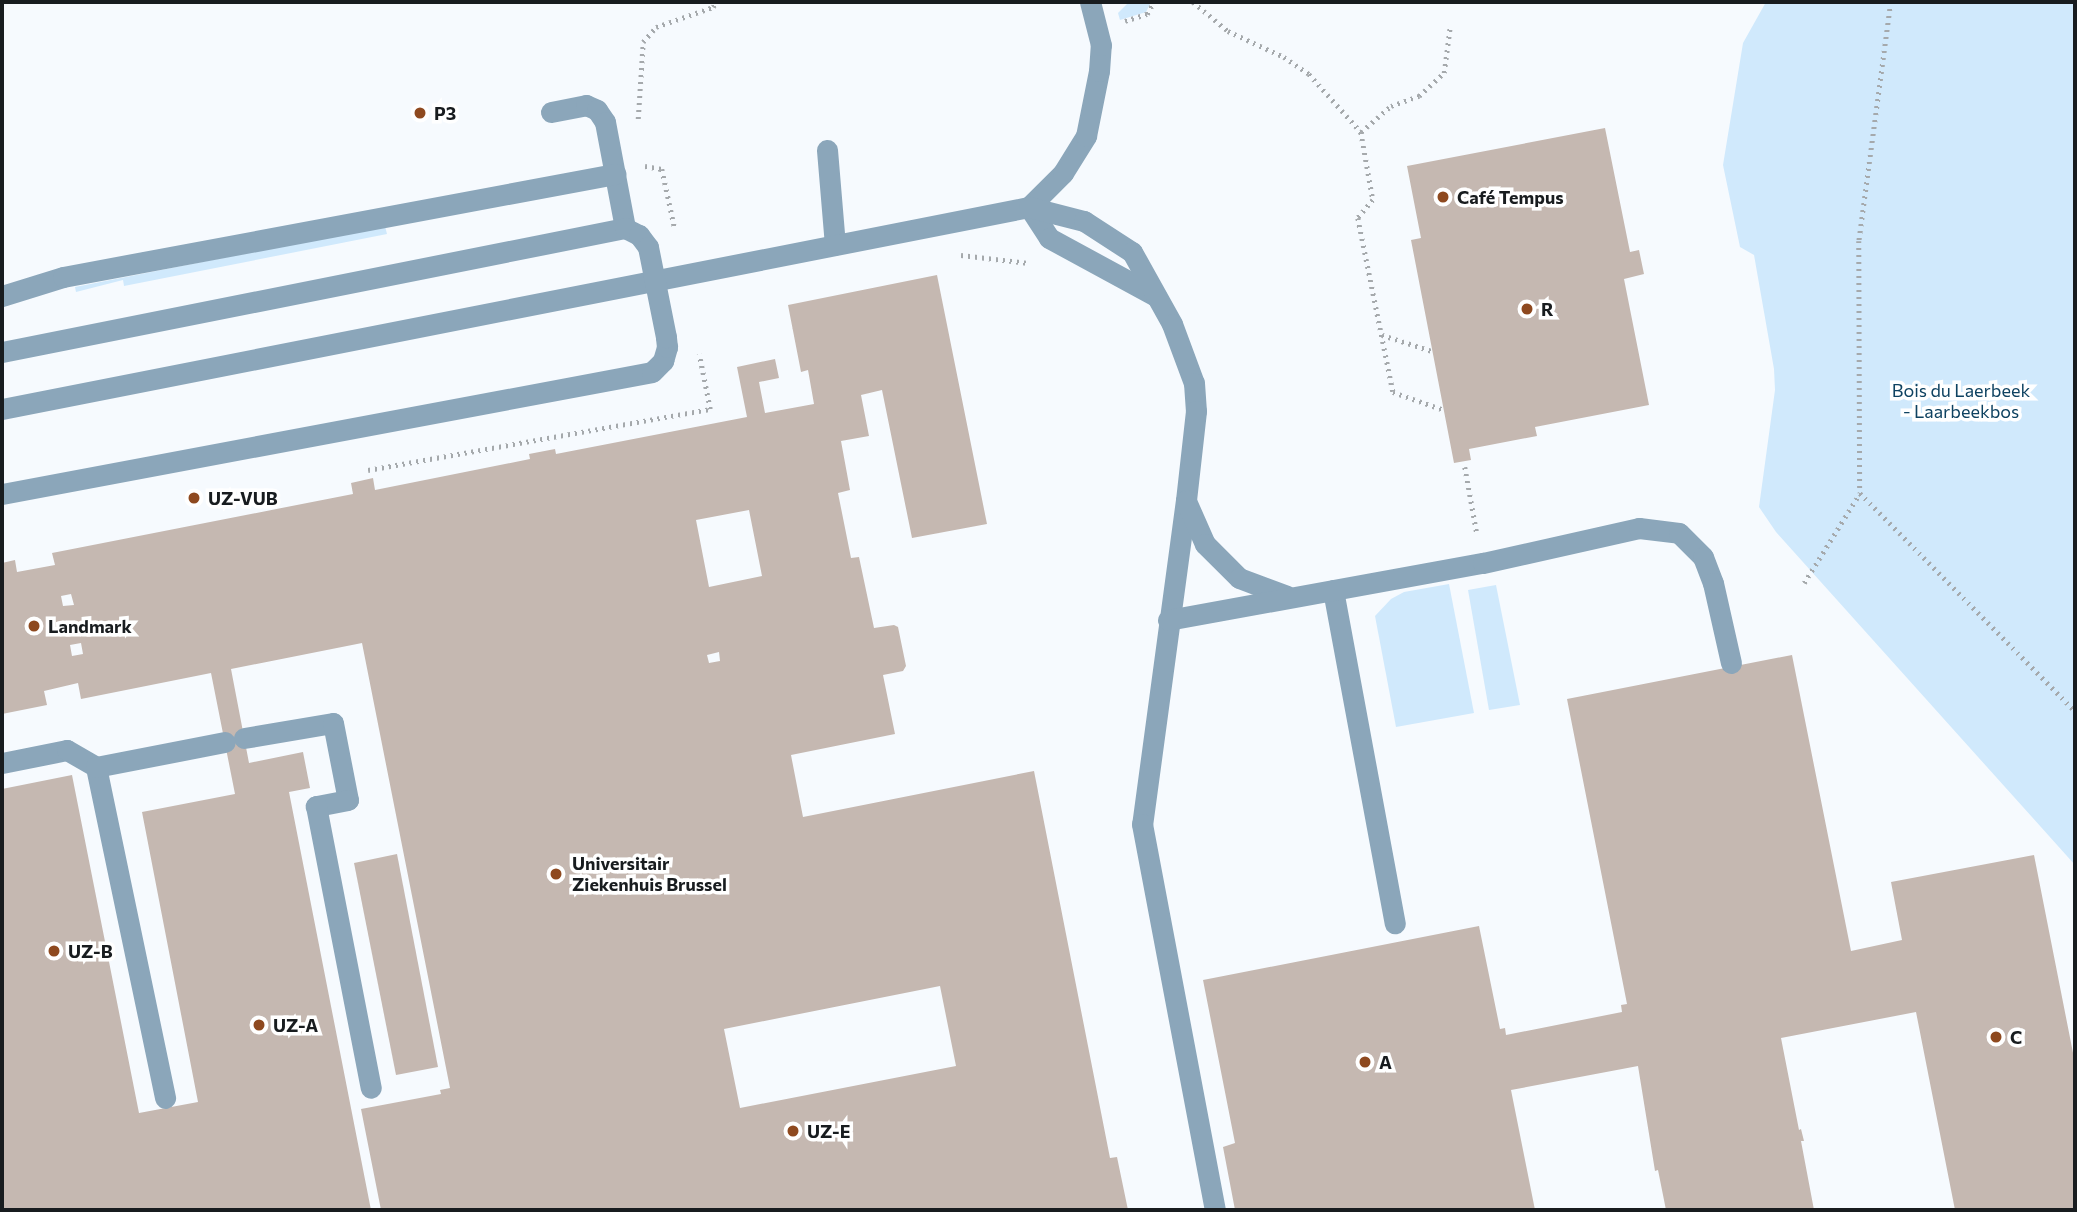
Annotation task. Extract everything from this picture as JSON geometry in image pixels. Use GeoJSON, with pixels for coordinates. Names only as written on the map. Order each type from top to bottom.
{"type":"FeatureCollection","features":[{"type":"Feature","properties":{"kind":"lane"},"geometry":{"type":"LineString","coordinates":[[1028,207],[1063,173],[1086,136],[1099,71],[1101,45],[1090,2]]}},
{"type":"Feature","properties":{"kind":"lane"},"geometry":{"type":"LineString","coordinates":[[551,112],[586,105],[597,110],[605,122],[625,228]]}},
{"type":"Feature","properties":{"kind":"lane"},"geometry":{"type":"LineString","coordinates":[[827,150],[835,245]]}},
{"type":"Feature","properties":{"kind":"lane"},"geometry":{"type":"LineString","coordinates":[[2,296],[77,274],[615,174]]}},
{"type":"Feature","properties":{"kind":"lane"},"geometry":{"type":"LineString","coordinates":[[1028,207],[1049,238],[1156,296]]}},
{"type":"Feature","properties":{"kind":"lane"},"geometry":{"type":"LineString","coordinates":[[9,408],[1028,207],[1084,220],[1132,252],[1177,335],[1194,383],[1196,411],[1186,500],[1142,824],[1215,1210]]}},
{"type":"Feature","properties":{"kind":"lane"},"geometry":{"type":"LineString","coordinates":[[2,352],[625,228],[639,235],[648,247],[667,347],[663,361],[652,372],[2,494]]}},
{"type":"Feature","properties":{"kind":"lane"},"geometry":{"type":"LineString","coordinates":[[1186,500],[1205,544],[1239,578],[1289,597]]}},
{"type":"Feature","properties":{"kind":"lane"},"geometry":{"type":"LineString","coordinates":[[1168,620],[1483,563],[1639,528],[1679,533],[1703,557],[1713,583],[1731,663]]}},
{"type":"Feature","properties":{"kind":"lane"},"geometry":{"type":"LineString","coordinates":[[1334,590],[1395,923]]}},
{"type":"Feature","properties":{"kind":"lane"},"geometry":{"type":"LineString","coordinates":[[2,763],[67,750],[96,767],[333,723],[348,800],[316,806],[371,1088]]}},
{"type":"Feature","properties":{"kind":"lane"},"geometry":{"type":"LineString","coordinates":[[96,767],[165,1098]]}},
{"type":"Feature","properties":{"kind":"path"},"geometry":{"type":"LineString","coordinates":[[638,128],[643,42],[656,27],[713,7],[716,2]]}},
{"type":"Feature","properties":{"kind":"path"},"geometry":{"type":"LineString","coordinates":[[1193,2],[1228,31],[1284,57],[1309,74],[1361,132],[1373,200],[1358,218],[1393,392],[1444,410]]}},
{"type":"Feature","properties":{"kind":"path"},"geometry":{"type":"LineString","coordinates":[[1804,583],[1860,493],[1859,242],[1891,2]]}},
{"type":"Feature","properties":{"kind":"path"},"geometry":{"type":"LineString","coordinates":[[1361,132],[1391,106],[1419,96],[1444,73],[1450,27]]}},
{"type":"Feature","properties":{"kind":"path"},"geometry":{"type":"LineString","coordinates":[[640,165],[662,169],[676,233]]}},
{"type":"Feature","properties":{"kind":"path"},"geometry":{"type":"LineString","coordinates":[[1381,335],[1432,351]]}},
{"type":"Feature","properties":{"kind":"path"},"geometry":{"type":"LineString","coordinates":[[368,470],[710,409],[698,345]]}},
{"type":"Feature","properties":{"kind":"path"},"geometry":{"type":"LineString","coordinates":[[1465,467],[1483,563]]}},
{"type":"Feature","properties":{"kind":"path"},"geometry":{"type":"LineString","coordinates":[[1860,493],[2075,712]]}},
{"type":"Feature","properties":{"kind":"green space"},"geometry":{"type":"Polygon","coordinates":[[[1129,2],[1151,2],[1146,12],[1120,20],[1118,13],[1129,2]]]}},
{"type":"Feature","properties":{"kind":"green space","name":"Bois du Laerbeek - Laarbeekbos"},"geometry":{"type":"Polygon","coordinates":[[[1766,2],[2075,2],[2075,865],[1776,532],[1759,507],[1775,390],[1774,369],[1754,255],[1740,247],[1723,165],[1743,43],[1766,2]]]}},
{"type":"Feature","properties":{"kind":"green space"},"geometry":{"type":"Polygon","coordinates":[[[385,226],[387,234],[124,286],[123,280],[76,292],[75,287],[385,226]]]}},
{"type":"Feature","properties":{"kind":"green space"},"geometry":{"type":"Polygon","coordinates":[[[1449,584],[1474,713],[1396,727],[1375,616],[1391,599],[1404,592],[1449,584]]]}},
{"type":"Feature","properties":{"kind":"green space"},"geometry":{"type":"Polygon","coordinates":[[[1496,585],[1520,705],[1489,710],[1468,590],[1496,585]]]}},
{"type":"Feature","properties":{"kind":"building","name":"R"},"geometry":{"type":"Polygon","coordinates":[[[1605,128],[1630,252],[1639,250],[1644,274],[1624,279],[1649,405],[1535,427],[1537,436],[1469,449],[1471,460],[1454,463],[1411,240],[1421,238],[1407,166],[1605,128]]]}},
{"type":"Feature","properties":{"kind":"building","name":"Universitair Ziekenhuis Brussel"},"geometry":{"type":"Polygon","coordinates":[[[937,275],[987,524],[912,538],[882,390],[861,395],[869,436],[841,441],[850,490],[838,493],[851,558],[859,557],[874,628],[894,625],[898,627],[906,666],[903,671],[883,675],[895,734],[791,755],[803,817],[1034,771],[1110,1158],[1117,1157],[1128,1210],[381,1210],[361,1109],[441,1094],[440,1090],[450,1088],[362,643],[231,669],[249,763],[303,752],[310,788],[289,792],[371,1210],[2,1210],[2,789],[72,775],[139,1113],[198,1102],[142,812],[235,794],[211,673],[81,699],[78,683],[44,691],[47,705],[2,714],[2,563],[15,560],[17,572],[55,565],[52,553],[353,494],[351,483],[373,478],[375,490],[530,459],[529,454],[555,449],[556,454],[747,417],[737,367],[775,359],[779,378],[759,382],[765,413],[814,404],[808,370],[801,372],[788,305],[937,275]],[[749,510],[696,520],[709,587],[762,576],[749,510]],[[71,594],[61,596],[63,606],[74,605],[71,594]],[[81,643],[70,645],[72,656],[83,654],[81,643]],[[719,652],[707,655],[709,663],[720,661],[719,652]],[[940,986],[724,1029],[740,1108],[956,1066],[940,986]]]}},
{"type":"Feature","properties":{"kind":"building"},"geometry":{"type":"Polygon","coordinates":[[[1792,655],[1851,951],[1902,940],[1891,882],[2034,855],[2075,1063],[2075,1210],[1955,1210],[1916,1012],[1781,1038],[1799,1130],[1801,1129],[1804,1141],[1801,1141],[1814,1210],[1666,1210],[1658,1170],[1655,1171],[1638,1066],[1511,1090],[1535,1210],[1235,1210],[1223,1147],[1235,1143],[1203,980],[1479,926],[1500,1029],[1505,1028],[1506,1035],[1622,1012],[1621,1005],[1627,1004],[1567,699],[1792,655]]]}},
{"type":"Feature","properties":{"kind":"building"},"geometry":{"type":"Polygon","coordinates":[[[397,854],[438,1067],[396,1075],[354,863],[397,854]]]}},
{"type":"Feature","properties":{"kind":"place","name":"P3"},"geometry":{"type":"Point","coordinates":[420,113]}},
{"type":"Feature","properties":{"kind":"place","name":"Café Tempus"},"geometry":{"type":"Point","coordinates":[1443,197]}},
{"type":"Feature","properties":{"kind":"place","name":"R"},"geometry":{"type":"Point","coordinates":[1527,309]}},
{"type":"Feature","properties":{"kind":"place","name":"UZ-VUB"},"geometry":{"type":"Point","coordinates":[194,498]}},
{"type":"Feature","properties":{"kind":"place","name":"Landmark"},"geometry":{"type":"Point","coordinates":[34,626]}},
{"type":"Feature","properties":{"kind":"place","name":"Universitair Ziekenhuis Brussel"},"geometry":{"type":"Point","coordinates":[556,874]}},
{"type":"Feature","properties":{"kind":"place","name":"UZ-B"},"geometry":{"type":"Point","coordinates":[54,951]}},
{"type":"Feature","properties":{"kind":"place","name":"UZ-A"},"geometry":{"type":"Point","coordinates":[259,1025]}},
{"type":"Feature","properties":{"kind":"place","name":"C"},"geometry":{"type":"Point","coordinates":[1996,1037]}},
{"type":"Feature","properties":{"kind":"place","name":"A"},"geometry":{"type":"Point","coordinates":[1365,1062]}},
{"type":"Feature","properties":{"kind":"place","name":"UZ-E"},"geometry":{"type":"Point","coordinates":[793,1131]}}]}
